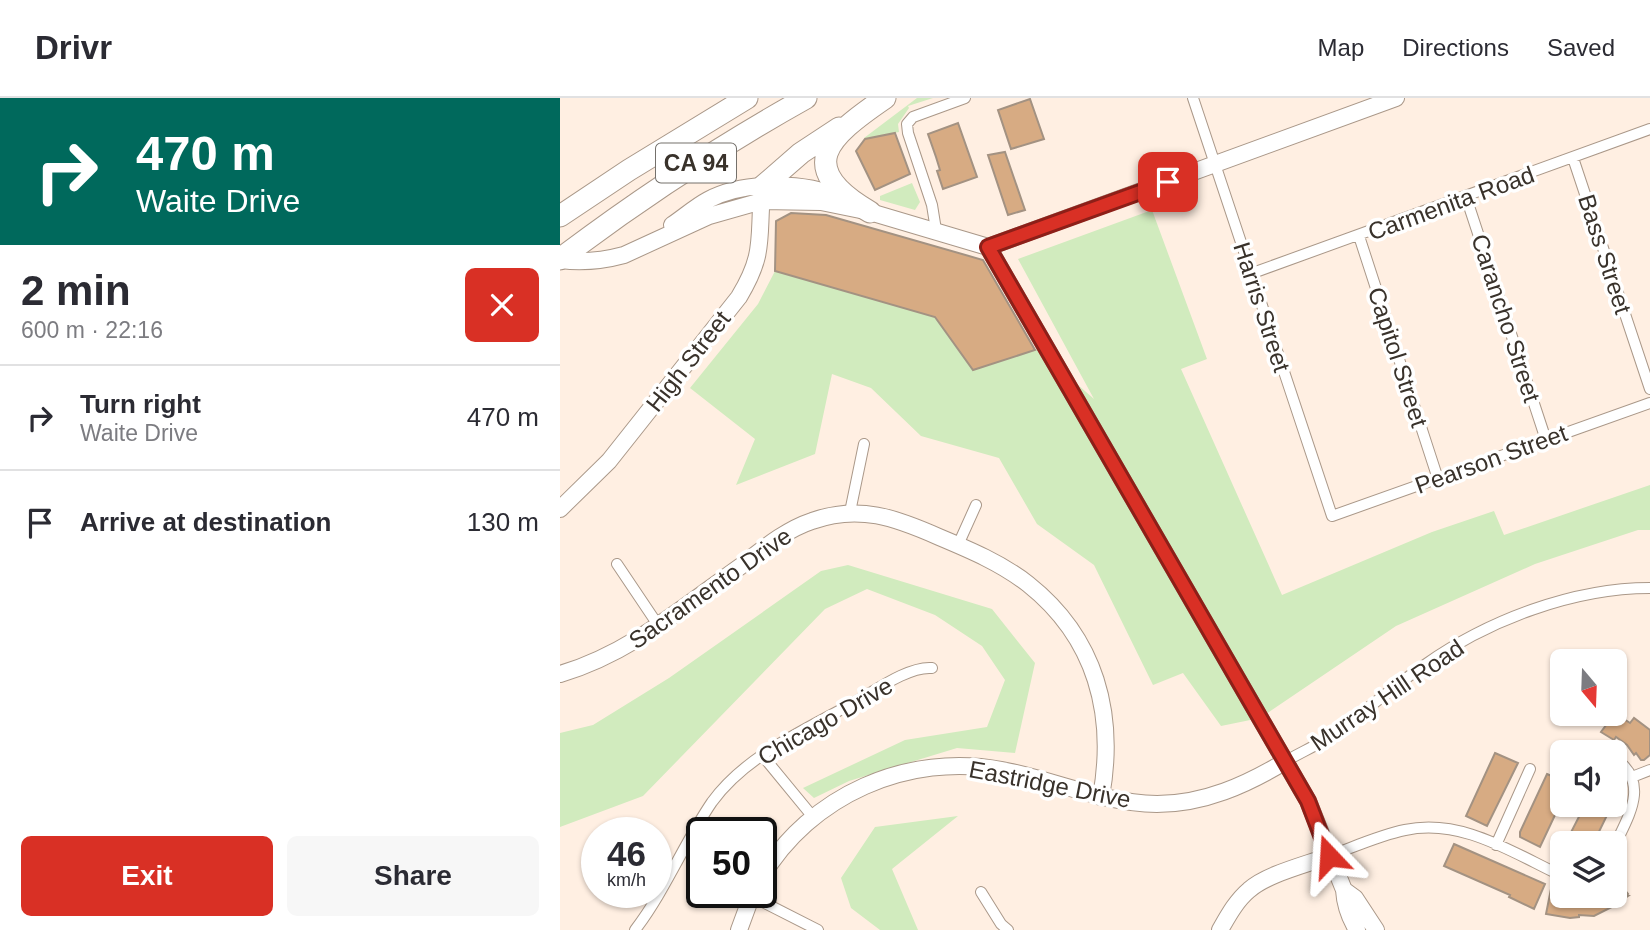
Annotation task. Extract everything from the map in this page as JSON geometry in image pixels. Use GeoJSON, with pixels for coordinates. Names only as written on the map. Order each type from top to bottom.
{"type":"FeatureCollection","features":[{"type":"Feature","properties":{"kind":"highway","name":"CA 94"},"geometry":{"type":"LineString","coordinates":[[560,216],[747,98]]}},
{"type":"Feature","properties":{"kind":"highway","name":"CA 94"},"geometry":{"type":"LineString","coordinates":[[560,259],[684,170],[806,98]]}},
{"type":"Feature","properties":{"kind":"highway"},"geometry":{"type":"LineString","coordinates":[[762,194],[801,153],[885,98]]}},
{"type":"Feature","properties":{"kind":"highway"},"geometry":{"type":"LineString","coordinates":[[867,110],[842,130],[832,142],[826,154],[825,166],[828,177],[837,189],[870,212]]}},
{"type":"Feature","properties":{"kind":"highway"},"geometry":{"type":"LineString","coordinates":[[560,208],[581,202]]}},
{"type":"Feature","properties":{"kind":"street"},"geometry":{"type":"LineString","coordinates":[[936,230],[932,205],[907,124],[913,117],[965,98]]}},
{"type":"Feature","properties":{"kind":"street","name":"Harris Street"},"geometry":{"type":"LineString","coordinates":[[1193,98],[1332,516]]}},
{"type":"Feature","properties":{"kind":"street"},"geometry":{"type":"LineString","coordinates":[[560,259],[587,262],[608,260],[639,249],[707,200],[722,194],[762,194],[821,202],[870,212],[988,247],[1390,99]]}},
{"type":"Feature","properties":{"kind":"street","name":"Carmenita Road"},"geometry":{"type":"LineString","coordinates":[[1250,274],[1650,129]]}},
{"type":"Feature","properties":{"kind":"street","name":"Bass Street"},"geometry":{"type":"LineString","coordinates":[[1573,158],[1650,389]]}},
{"type":"Feature","properties":{"kind":"street","name":"High Street"},"geometry":{"type":"LineString","coordinates":[[560,509],[609,461],[739,297],[755,267],[760,250],[762,194]]}},
{"type":"Feature","properties":{"kind":"street","name":"Carancho Street"},"geometry":{"type":"LineString","coordinates":[[1466,197],[1546,440]]}},
{"type":"Feature","properties":{"kind":"street","name":"Capitol Street"},"geometry":{"type":"LineString","coordinates":[[1359,236],[1438,479]]}},
{"type":"Feature","properties":{"kind":"street"},"geometry":{"type":"LineString","coordinates":[[988,247],[1308,801],[1357,930]]}},
{"type":"Feature","properties":{"kind":"street","name":"Pearson Street"},"geometry":{"type":"LineString","coordinates":[[1332,516],[1650,403]]}},
{"type":"Feature","properties":{"kind":"street"},"geometry":{"type":"LineString","coordinates":[[850,512],[864,443]]}},
{"type":"Feature","properties":{"kind":"street"},"geometry":{"type":"LineString","coordinates":[[958,545],[976,505]]}},
{"type":"Feature","properties":{"kind":"street","name":"Sacramento Drive"},"geometry":{"type":"LineString","coordinates":[[560,674],[610,656],[658,625],[790,530],[826,516],[850,512],[904,522],[985,556],[1028,584],[1075,635],[1088,659],[1104,708],[1107,768],[1101,797]]}},
{"type":"Feature","properties":{"kind":"street"},"geometry":{"type":"LineString","coordinates":[[617,564],[658,625]]}},
{"type":"Feature","properties":{"kind":"street","name":"Murray Hill Road"},"geometry":{"type":"LineString","coordinates":[[1286,761],[1322,741],[1428,662],[1482,631],[1534,610],[1568,600],[1624,588],[1650,588]]}},
{"type":"Feature","properties":{"kind":"street","name":"Chicago Drive"},"geometry":{"type":"LineString","coordinates":[[635,930],[713,801],[762,755],[920,667],[932,668]]}},
{"type":"Feature","properties":{"kind":"street"},"geometry":{"type":"LineString","coordinates":[[762,755],[813,817]]}},
{"type":"Feature","properties":{"kind":"street","name":"Eastridge Drive"},"geometry":{"type":"LineString","coordinates":[[777,855],[813,817],[837,800],[874,781],[905,771],[937,766],[1002,770],[1101,797],[1158,804],[1227,792],[1257,779],[1286,761]]}},
{"type":"Feature","properties":{"kind":"street"},"geometry":{"type":"LineString","coordinates":[[1496,845],[1530,769]]}},
{"type":"Feature","properties":{"kind":"street"},"geometry":{"type":"LineString","coordinates":[[1622,831],[1634,806],[1635,791],[1627,769]]}},
{"type":"Feature","properties":{"kind":"street"},"geometry":{"type":"LineString","coordinates":[[1632,777],[1650,770]]}},
{"type":"Feature","properties":{"kind":"street"},"geometry":{"type":"LineString","coordinates":[[1220,930],[1230,912],[1248,891],[1262,881],[1404,830],[1423,827],[1457,830],[1550,870]]}},
{"type":"Feature","properties":{"kind":"street"},"geometry":{"type":"LineString","coordinates":[[1344,890],[1355,898],[1376,930]]}},
{"type":"Feature","properties":{"kind":"street"},"geometry":{"type":"LineString","coordinates":[[981,892],[1001,924],[1008,930]]}},
{"type":"Feature","properties":{"kind":"street"},"geometry":{"type":"LineString","coordinates":[[739,930],[747,908]]}},
{"type":"Feature","properties":{"kind":"street"},"geometry":{"type":"LineString","coordinates":[[777,908],[818,930]]}},
{"type":"Feature","properties":{"kind":"green space"},"geometry":{"type":"Polygon","coordinates":[[[917,98],[933,98],[908,106],[898,124],[899,132],[864,138],[917,98]]]}},
{"type":"Feature","properties":{"kind":"green space"},"geometry":{"type":"Polygon","coordinates":[[[912,183],[920,202],[915,210],[880,200],[880,196],[912,183]]]}},
{"type":"Feature","properties":{"kind":"green space"},"geometry":{"type":"Polygon","coordinates":[[[1152,210],[1207,359],[1181,369],[1282,595],[1432,532],[1494,511],[1504,535],[1650,485],[1650,530],[1638,530],[1535,564],[1396,626],[1260,718],[1221,726],[1183,673],[1153,685],[1094,565],[1037,524],[999,458],[921,436],[871,388],[832,374],[815,454],[736,485],[755,439],[690,388],[758,304],[775,271],[935,317],[973,370],[1037,349],[1094,399],[1018,259],[1152,210]]]}},
{"type":"Feature","properties":{"kind":"green space"},"geometry":{"type":"Polygon","coordinates":[[[848,565],[992,609],[1035,663],[1015,753],[957,748],[849,781],[814,798],[803,788],[905,740],[987,727],[1005,680],[982,646],[935,615],[867,589],[825,609],[643,796],[560,827],[560,733],[593,725],[669,678],[821,571],[848,565]]]}},
{"type":"Feature","properties":{"kind":"green space"},"geometry":{"type":"Polygon","coordinates":[[[958,816],[892,869],[918,930],[880,930],[851,908],[841,878],[875,827],[958,816]]]}},
{"type":"Feature","properties":{"kind":"building"},"geometry":{"type":"Polygon","coordinates":[[[1030,99],[1044,139],[1011,149],[998,110],[1030,99]]]}},
{"type":"Feature","properties":{"kind":"building"},"geometry":{"type":"Polygon","coordinates":[[[958,123],[977,177],[943,189],[937,171],[940,170],[928,134],[958,123]]]}},
{"type":"Feature","properties":{"kind":"building"},"geometry":{"type":"Polygon","coordinates":[[[895,133],[910,174],[875,190],[856,151],[865,139],[895,133]]]}},
{"type":"Feature","properties":{"kind":"building"},"geometry":{"type":"Polygon","coordinates":[[[1005,152],[1025,210],[1008,215],[988,155],[1005,152]]]}},
{"type":"Feature","properties":{"kind":"building"},"geometry":{"type":"Polygon","coordinates":[[[791,213],[826,215],[983,260],[1035,350],[973,370],[935,317],[775,271],[776,221],[791,213]]]}},
{"type":"Feature","properties":{"kind":"building"},"geometry":{"type":"Polygon","coordinates":[[[1634,718],[1650,730],[1650,755],[1641,760],[1627,745],[1627,740],[1616,737],[1614,740],[1601,732],[1605,726],[1628,726],[1628,722],[1630,723],[1634,718]]]}},
{"type":"Feature","properties":{"kind":"building"},"geometry":{"type":"Polygon","coordinates":[[[1495,753],[1518,763],[1487,826],[1466,816],[1495,753]]]}},
{"type":"Feature","properties":{"kind":"building"},"geometry":{"type":"Polygon","coordinates":[[[1547,774],[1550,775],[1550,817],[1554,817],[1540,847],[1520,837],[1547,774]]]}},
{"type":"Feature","properties":{"kind":"building"},"geometry":{"type":"Polygon","coordinates":[[[1579,817],[1606,817],[1599,831],[1572,831],[1579,817]]]}},
{"type":"Feature","properties":{"kind":"building"},"geometry":{"type":"Polygon","coordinates":[[[1454,844],[1545,884],[1534,909],[1509,897],[1510,895],[1444,866],[1454,844]]]}},
{"type":"Feature","properties":{"kind":"building"},"geometry":{"type":"Polygon","coordinates":[[[1550,894],[1550,908],[1610,908],[1594,916],[1579,915],[1570,918],[1546,914],[1550,894]]]}},
{"type":"Feature","properties":{"kind":"route"},"geometry":{"type":"LineString","coordinates":[[1168,182],[988,247],[1308,801],[1329,856]]}}]}
